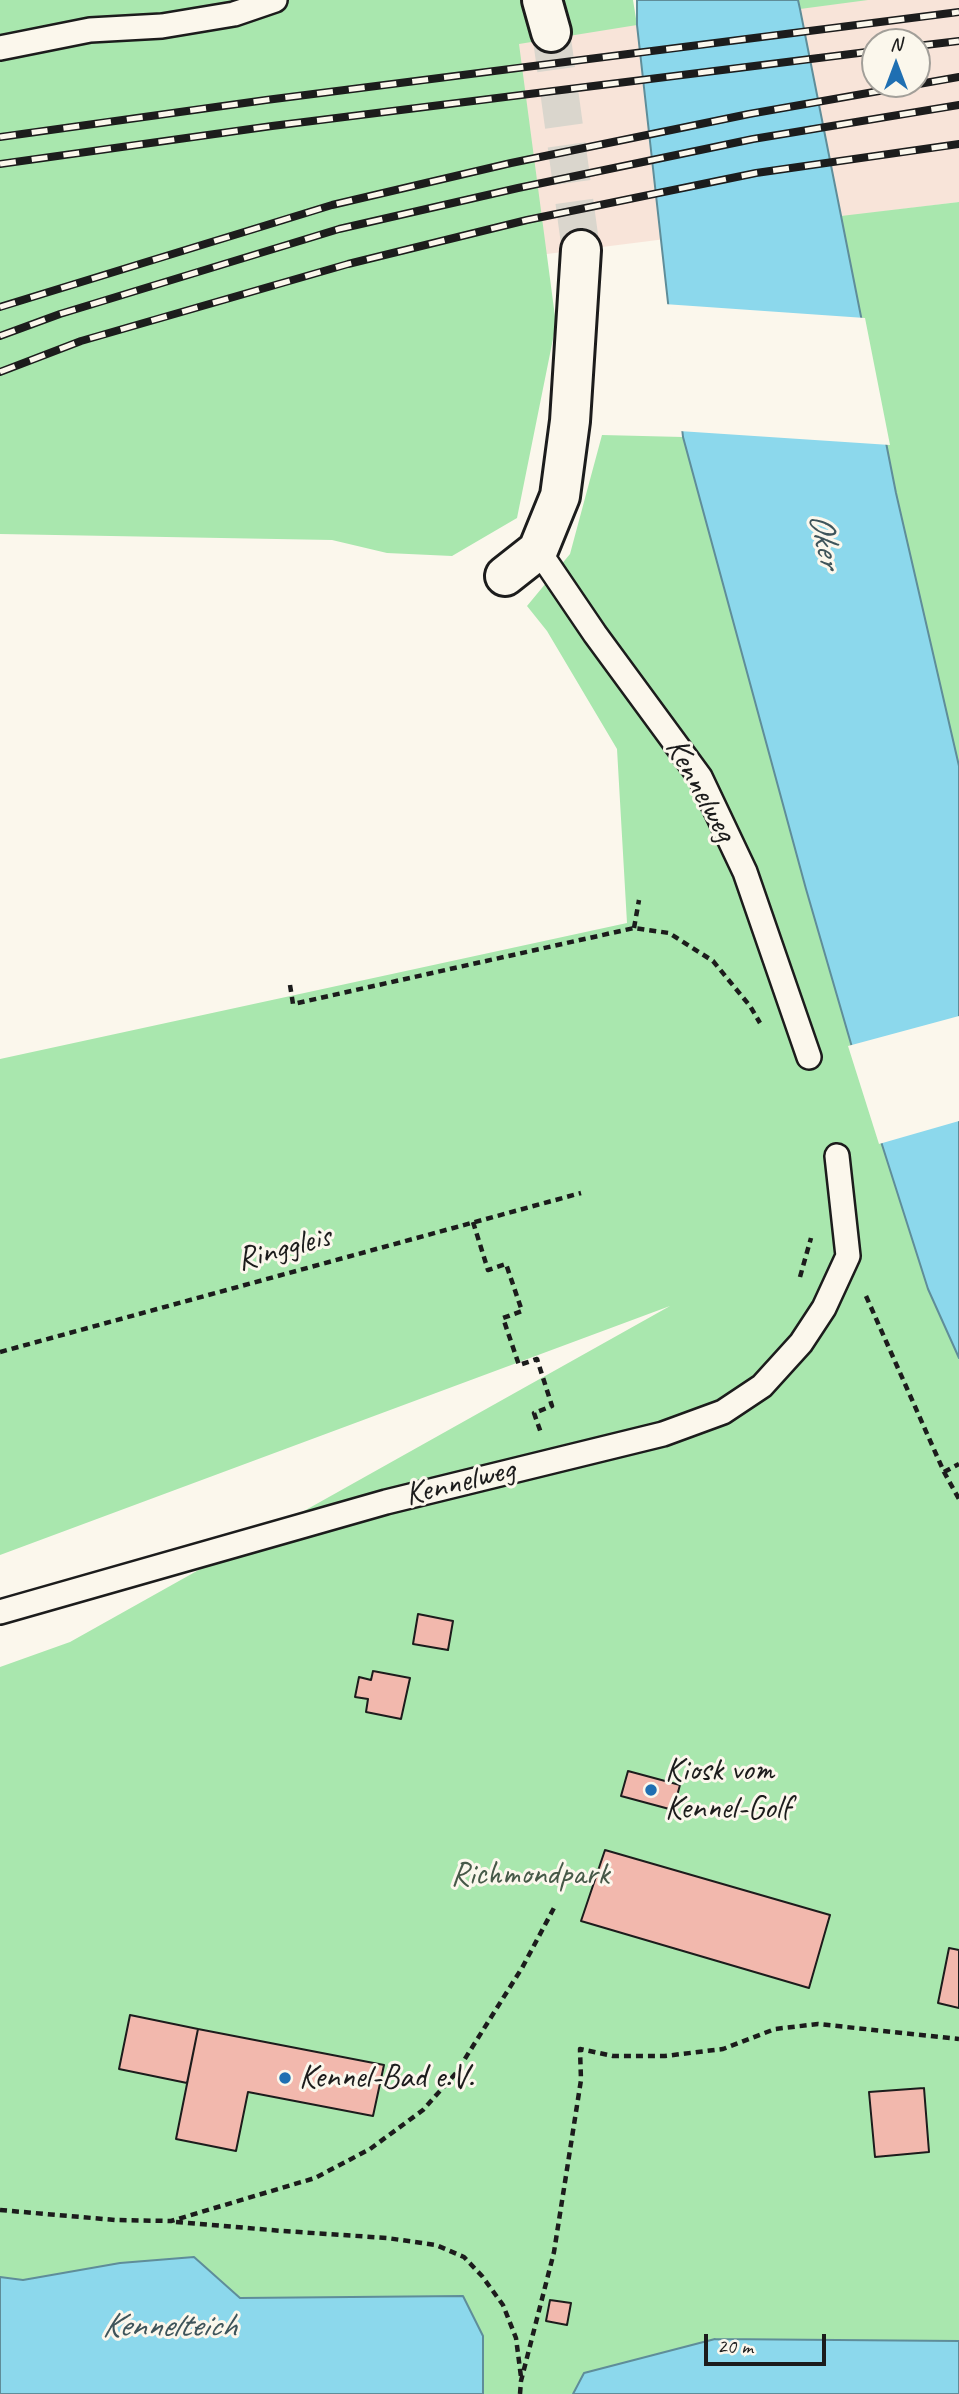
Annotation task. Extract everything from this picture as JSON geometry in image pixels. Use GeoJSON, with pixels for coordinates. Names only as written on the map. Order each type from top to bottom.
{"type":"FeatureCollection","features":[{"type":"Feature","properties":{"kind":"street"},"geometry":{"type":"LineString","coordinates":[[505,576],[538,550],[560,496],[570,421],[581,250]]}},
{"type":"Feature","properties":{"kind":"lane"},"geometry":{"type":"LineString","coordinates":[[0,48],[90,30],[162,26],[234,14],[275,0]]}},
{"type":"Feature","properties":{"kind":"lane","name":"Kennelweg"},"geometry":{"type":"LineString","coordinates":[[538,550],[595,634],[700,777],[744,872],[809,1057]]}},
{"type":"Feature","properties":{"kind":"lane"},"geometry":{"type":"LineString","coordinates":[[837,1156],[848,1256]]}},
{"type":"Feature","properties":{"kind":"lane","name":"Kennelweg"},"geometry":{"type":"LineString","coordinates":[[0,1612],[386,1502],[663,1434],[723,1412],[762,1386],[808,1332],[824,1308],[848,1256]]}},
{"type":"Feature","properties":{"kind":"path"},"geometry":{"type":"LineString","coordinates":[[634,928],[639,900]]}},
{"type":"Feature","properties":{"kind":"path"},"geometry":{"type":"LineString","coordinates":[[290,985],[293,1004],[634,928],[669,933],[713,961],[750,1006],[765,1030]]}},
{"type":"Feature","properties":{"kind":"path","name":"Ringgleis"},"geometry":{"type":"LineString","coordinates":[[0,1352],[582,1193]]}},
{"type":"Feature","properties":{"kind":"path"},"geometry":{"type":"LineString","coordinates":[[473,1222],[488,1270],[506,1264],[522,1311],[503,1318],[519,1365],[537,1359],[545,1383],[552,1406],[534,1413],[550,1460]]}},
{"type":"Feature","properties":{"kind":"path"},"geometry":{"type":"LineString","coordinates":[[799,1278],[811,1242],[811,1229]]}},
{"type":"Feature","properties":{"kind":"path"},"geometry":{"type":"LineString","coordinates":[[848,1256],[944,1472],[959,1499]]}},
{"type":"Feature","properties":{"kind":"path"},"geometry":{"type":"LineString","coordinates":[[944,1472],[959,1464]]}},
{"type":"Feature","properties":{"kind":"path"},"geometry":{"type":"LineString","coordinates":[[171,2221],[315,2178],[370,2149],[424,2110],[456,2073],[488,2025],[555,1906]]}},
{"type":"Feature","properties":{"kind":"path"},"geometry":{"type":"LineString","coordinates":[[520,2394],[554,2252],[581,2080],[580,2049],[613,2056],[665,2056],[723,2049],[775,2029],[818,2024],[959,2039]]}},
{"type":"Feature","properties":{"kind":"path"},"geometry":{"type":"LineString","coordinates":[[0,2210],[387,2238],[436,2245],[464,2257],[503,2305],[516,2337],[521,2381]]}},
{"type":"Feature","properties":{"kind":"shaded area"},"geometry":{"type":"Polygon","coordinates":[[[808,0],[959,0],[959,202],[515,258],[410,50],[808,0]]]}},
{"type":"Feature","properties":{"kind":"green space"},"geometry":{"type":"Polygon","coordinates":[[[0,0],[633,0],[637,25],[519,44],[556,324],[517,518],[452,556],[387,553],[332,540],[0,534],[0,0]]]}},
{"type":"Feature","properties":{"kind":"green space"},"geometry":{"type":"Polygon","coordinates":[[[798,0],[868,0],[800,9],[798,0]]]}},
{"type":"Feature","properties":{"kind":"green space"},"geometry":{"type":"Polygon","coordinates":[[[959,202],[959,766],[896,493],[841,216],[959,202]]]}},
{"type":"Feature","properties":{"kind":"green space","name":"Richmondpark"},"geometry":{"type":"Polygon","coordinates":[[[602,435],[683,437],[806,889],[863,1085],[928,1289],[959,1358],[959,2341],[715,2339],[584,2373],[573,2394],[483,2394],[483,2336],[463,2296],[240,2298],[194,2257],[120,2263],[23,2280],[0,2277],[0,1667],[70,1642],[670,1306],[0,1555],[0,1059],[627,923],[617,749],[547,631],[527,606],[570,554],[602,435]]]}},
{"type":"Feature","properties":{"kind":"water","name":"Oker"},"geometry":{"type":"Polygon","coordinates":[[[637,0],[798,0],[896,493],[959,766],[959,1358],[928,1289],[863,1085],[806,889],[683,437],[637,25],[637,0]]]}},
{"type":"Feature","properties":{"kind":"water","name":"Kennelteich"},"geometry":{"type":"Polygon","coordinates":[[[194,2257],[240,2298],[463,2296],[483,2336],[483,2394],[0,2394],[0,2277],[23,2280],[120,2263],[194,2257]]]}},
{"type":"Feature","properties":{"kind":"water"},"geometry":{"type":"Polygon","coordinates":[[[715,2339],[959,2341],[959,2394],[573,2394],[584,2373],[715,2339]]]}},
{"type":"Feature","properties":{"kind":"pier"},"geometry":{"type":"Polygon","coordinates":[[[664,304],[865,318],[890,445],[679,431],[664,304]]]}},
{"type":"Feature","properties":{"kind":"pier"},"geometry":{"type":"Polygon","coordinates":[[[959,1016],[959,1121],[879,1144],[848,1046],[959,1016]]]}},
{"type":"Feature","properties":{"kind":"building"},"geometry":{"type":"Polygon","coordinates":[[[418,1614],[453,1621],[448,1650],[413,1644],[418,1614]]]}},
{"type":"Feature","properties":{"kind":"building"},"geometry":{"type":"Polygon","coordinates":[[[373,1671],[410,1678],[401,1719],[366,1712],[368,1699],[355,1697],[359,1677],[371,1680],[373,1671]]]}},
{"type":"Feature","properties":{"kind":"building","name":"Kiosk vom Kennel-Golf"},"geometry":{"type":"Polygon","coordinates":[[[628,1771],[680,1785],[673,1810],[621,1796],[628,1771]]]}},
{"type":"Feature","properties":{"kind":"building"},"geometry":{"type":"Polygon","coordinates":[[[605,1850],[830,1915],[809,1988],[581,1921],[605,1850]]]}},
{"type":"Feature","properties":{"kind":"building"},"geometry":{"type":"Polygon","coordinates":[[[949,1948],[959,1950],[959,2008],[938,2003],[949,1948]]]}},
{"type":"Feature","properties":{"kind":"building"},"geometry":{"type":"Polygon","coordinates":[[[130,2015],[198,2029],[187,2083],[119,2069],[130,2015]]]}},
{"type":"Feature","properties":{"kind":"building","name":"Kennel-Bad e.V."},"geometry":{"type":"Polygon","coordinates":[[[198,2029],[384,2065],[373,2116],[248,2092],[236,2151],[176,2139],[198,2029]]]}},
{"type":"Feature","properties":{"kind":"building"},"geometry":{"type":"Polygon","coordinates":[[[924,2088],[929,2152],[875,2157],[869,2092],[924,2088]]]}},
{"type":"Feature","properties":{"kind":"building"},"geometry":{"type":"Polygon","coordinates":[[[550,2300],[571,2303],[567,2325],[546,2321],[550,2300]]]}},
{"type":"Feature","properties":{"kind":"tunnel"},"geometry":{"type":"LineString","coordinates":[[551,32],[581,250]]}},
{"type":"Feature","properties":{"kind":"railway"},"geometry":{"type":"LineString","coordinates":[[0,137],[266,100],[959,12]]}},
{"type":"Feature","properties":{"kind":"railway"},"geometry":{"type":"LineString","coordinates":[[931,44],[959,41]]}},
{"type":"Feature","properties":{"kind":"railway"},"geometry":{"type":"LineString","coordinates":[[0,164],[272,126],[861,53]]}},
{"type":"Feature","properties":{"kind":"railway"},"geometry":{"type":"LineString","coordinates":[[0,307],[332,205],[511,163],[749,114],[959,77]]}},
{"type":"Feature","properties":{"kind":"railway"},"geometry":{"type":"LineString","coordinates":[[0,336],[60,314],[339,229],[753,139],[959,105]]}},
{"type":"Feature","properties":{"kind":"railway"},"geometry":{"type":"LineString","coordinates":[[0,372],[81,341],[348,264],[527,220],[756,173],[959,144]]}},
{"type":"Feature","properties":{"kind":"place","name":"Kiosk vom Kennel-Golf"},"geometry":{"type":"Point","coordinates":[651,1790]}},
{"type":"Feature","properties":{"kind":"place","name":"Kennel-Bad e.V."},"geometry":{"type":"Point","coordinates":[285,2078]}}]}
